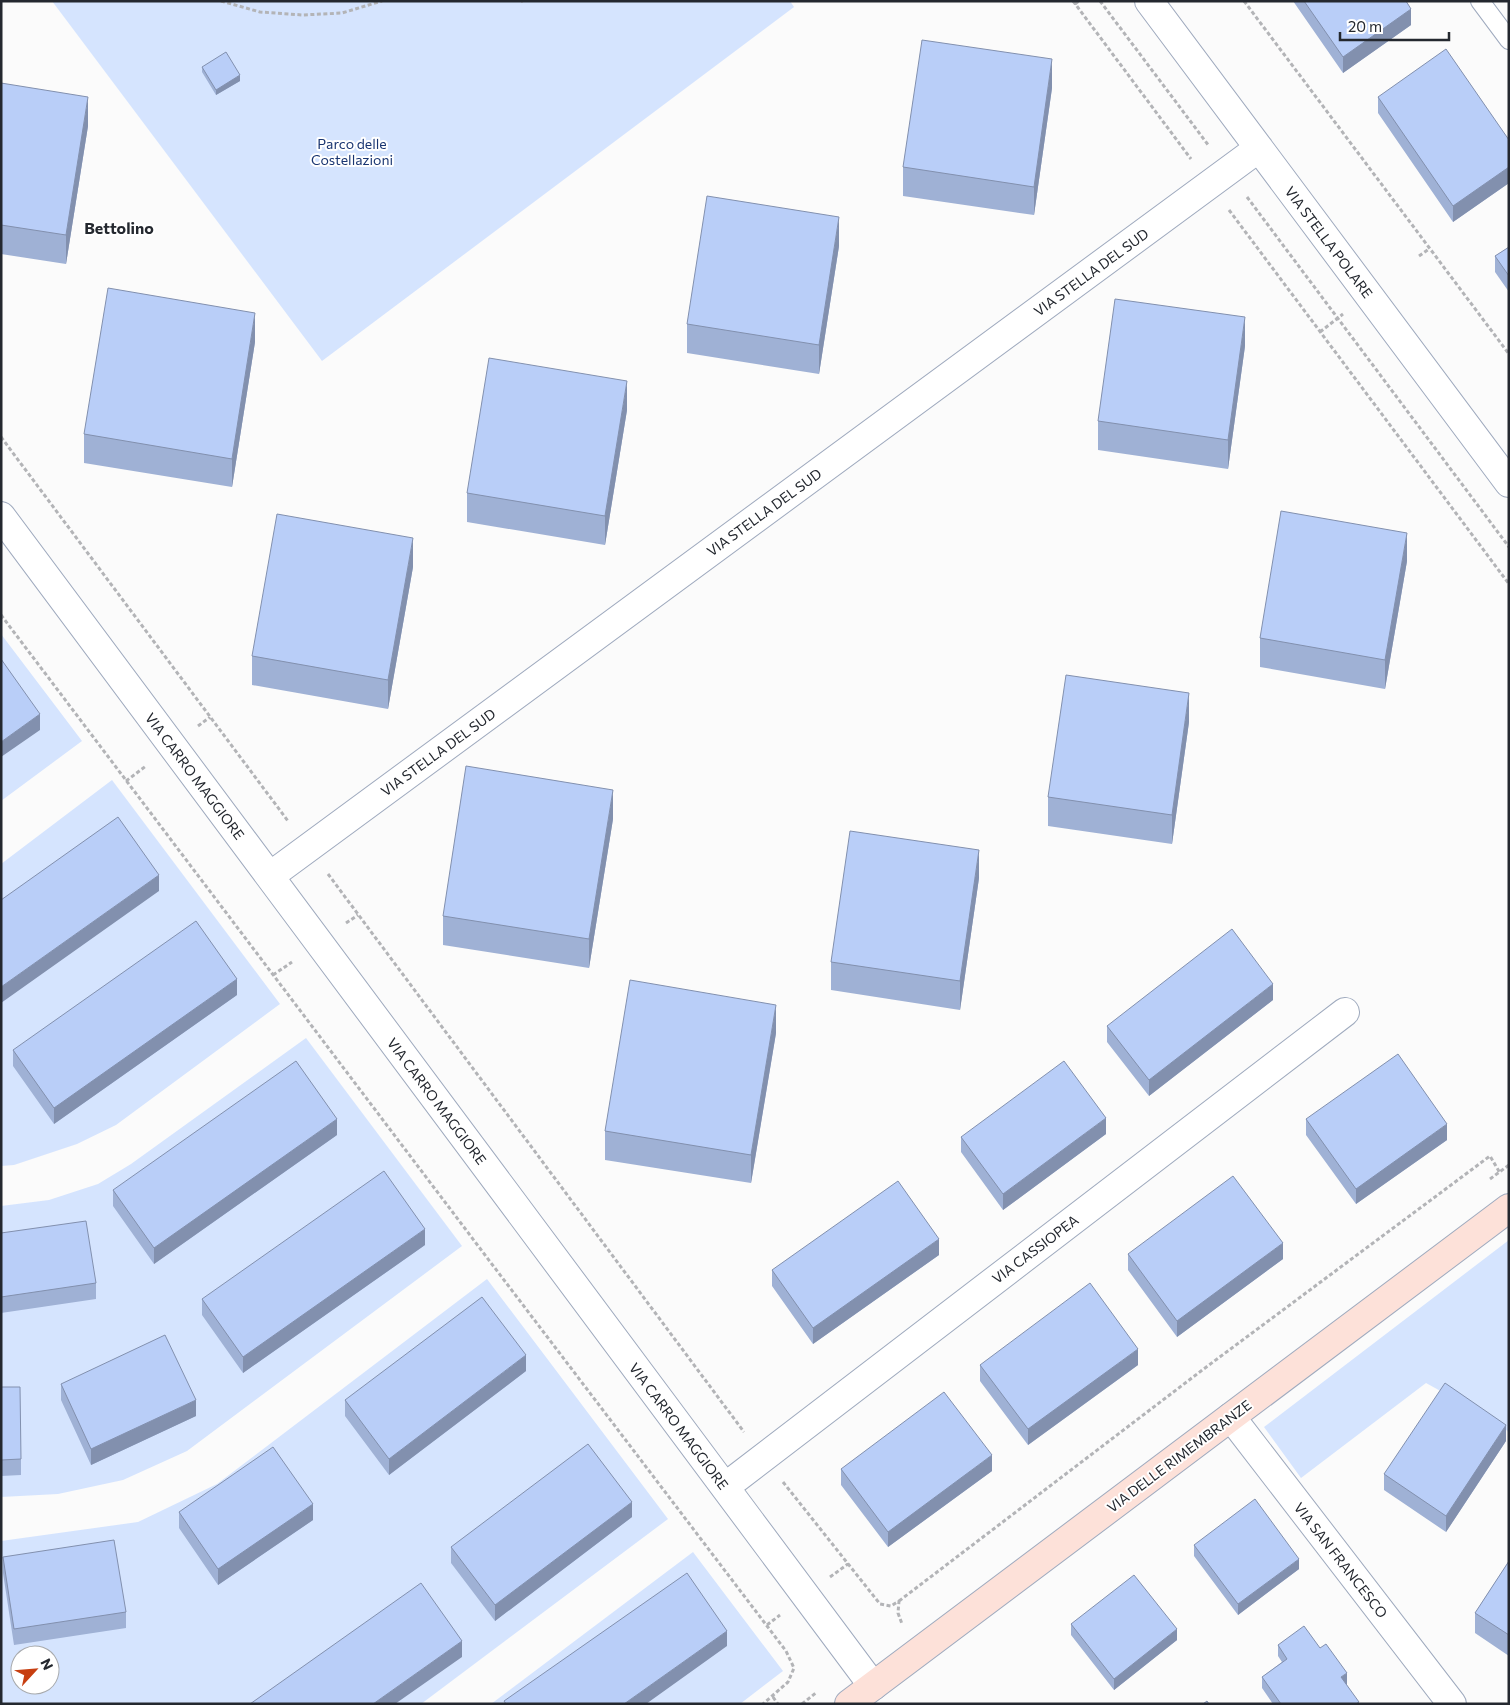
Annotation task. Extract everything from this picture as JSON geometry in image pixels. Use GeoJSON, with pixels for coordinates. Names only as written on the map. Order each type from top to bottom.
{"type":"FeatureCollection","features":[{"type":"Feature","properties":{"kind":"street","name":"VIA STELLA POLARE"},"geometry":{"type":"LineString","coordinates":[[1149,1],[1509,483]]}},
{"type":"Feature","properties":{"kind":"street","name":"VIA STELLA DEL SUD"},"geometry":{"type":"LineString","coordinates":[[270,876],[1259,148]]}},
{"type":"Feature","properties":{"kind":"street","name":"VIA CARRO MAGGIORE"},"geometry":{"type":"LineString","coordinates":[[1,516],[873,1686]]}},
{"type":"Feature","properties":{"kind":"street","name":"VIA CASSIOPEA"},"geometry":{"type":"LineString","coordinates":[[725,1487],[1345,1012]]}},
{"type":"Feature","properties":{"kind":"street","name":"VIA DELLE RIMEMBRANZE"},"geometry":{"type":"LineString","coordinates":[[850,1704],[1509,1208]]}},
{"type":"Feature","properties":{"kind":"street","name":"VIA SAN FRANCESCO"},"geometry":{"type":"LineString","coordinates":[[1231,1417],[1452,1704]]}},
{"type":"Feature","properties":{"kind":"lane"},"geometry":{"type":"LineString","coordinates":[[1480,1],[1509,40]]}},
{"type":"Feature","properties":{"kind":"path"},"geometry":{"type":"LineString","coordinates":[[221,1],[260,12],[303,15],[342,13],[382,1]]}},
{"type":"Feature","properties":{"kind":"path"},"geometry":{"type":"LineString","coordinates":[[1079,1],[1074,3],[1337,318],[1509,547]]}},
{"type":"Feature","properties":{"kind":"path"},"geometry":{"type":"LineString","coordinates":[[1100,1],[1320,332],[1509,584]]}},
{"type":"Feature","properties":{"kind":"path"},"geometry":{"type":"LineString","coordinates":[[1244,1],[1509,354]]}},
{"type":"Feature","properties":{"kind":"path"},"geometry":{"type":"LineString","coordinates":[[1419,256],[1429,248]]}},
{"type":"Feature","properties":{"kind":"path"},"geometry":{"type":"LineString","coordinates":[[1320,332],[1350,309]]}},
{"type":"Feature","properties":{"kind":"path"},"geometry":{"type":"LineString","coordinates":[[1,437],[763,1457],[880,1604],[891,1606],[899,1601],[1201,1371],[1490,1156],[1499,1172]]}},
{"type":"Feature","properties":{"kind":"path"},"geometry":{"type":"LineString","coordinates":[[1,614],[786,1651],[794,1668],[788,1682],[763,1704]]}},
{"type":"Feature","properties":{"kind":"path"},"geometry":{"type":"LineString","coordinates":[[899,1601],[898,1613],[902,1625],[921,1649]]}},
{"type":"Feature","properties":{"kind":"path"},"geometry":{"type":"LineString","coordinates":[[773,1697],[778,1704]]}},
{"type":"Feature","properties":{"kind":"green space","name":"Parco delle Costellazioni"},"geometry":{"type":"Polygon","coordinates":[[[52,1],[790,1],[794,7],[322,361],[52,1]]]}},
{"type":"Feature","properties":{"kind":"green space"},"geometry":{"type":"Polygon","coordinates":[[[1,634],[82,741],[1,801],[1,634]]]}},
{"type":"Feature","properties":{"kind":"green space"},"geometry":{"type":"Polygon","coordinates":[[[112,780],[280,1004],[116,1125],[77,1144],[14,1165],[1,1166],[1,864],[112,780]]]}},
{"type":"Feature","properties":{"kind":"green space"},"geometry":{"type":"Polygon","coordinates":[[[306,1038],[462,1246],[187,1451],[123,1480],[58,1494],[1,1497],[1,1206],[49,1200],[98,1184],[131,1164],[306,1038]]]}},
{"type":"Feature","properties":{"kind":"green space"},"geometry":{"type":"Polygon","coordinates":[[[1509,1240],[1509,1433],[1502,1425],[1426,1383],[1301,1478],[1264,1427],[1509,1240]]]}},
{"type":"Feature","properties":{"kind":"green space"},"geometry":{"type":"Polygon","coordinates":[[[487,1279],[668,1519],[421,1704],[1,1704],[1,1541],[138,1522],[217,1484],[487,1279]]]}},
{"type":"Feature","properties":{"kind":"green space"},"geometry":{"type":"Polygon","coordinates":[[[693,1552],[783,1671],[740,1704],[491,1704],[693,1552]]]}},
{"type":"Feature","properties":{"kind":"building"},"geometry":{"type":"Polygon","coordinates":[[[1304,1],[1406,1],[1411,9],[1343,57],[1304,1]]]}},
{"type":"Feature","properties":{"kind":"building"},"geometry":{"type":"Polygon","coordinates":[[[922,40],[1052,59],[1034,187],[903,167],[922,40]]]}},
{"type":"Feature","properties":{"kind":"building"},"geometry":{"type":"Polygon","coordinates":[[[1446,49],[1509,140],[1509,167],[1453,206],[1378,97],[1446,49]]]}},
{"type":"Feature","properties":{"kind":"building"},"geometry":{"type":"Polygon","coordinates":[[[226,52],[240,75],[216,90],[202,67],[226,52]]]}},
{"type":"Feature","properties":{"kind":"building"},"geometry":{"type":"Polygon","coordinates":[[[1,83],[88,97],[66,235],[1,225],[1,83]]]}},
{"type":"Feature","properties":{"kind":"building"},"geometry":{"type":"Polygon","coordinates":[[[707,196],[839,217],[819,345],[687,324],[707,196]]]}},
{"type":"Feature","properties":{"kind":"building"},"geometry":{"type":"Polygon","coordinates":[[[1509,247],[1509,276],[1495,256],[1509,247]]]}},
{"type":"Feature","properties":{"kind":"building"},"geometry":{"type":"Polygon","coordinates":[[[108,288],[255,313],[232,459],[84,434],[108,288]]]}},
{"type":"Feature","properties":{"kind":"building"},"geometry":{"type":"Polygon","coordinates":[[[1115,299],[1245,317],[1228,440],[1098,421],[1115,299]]]}},
{"type":"Feature","properties":{"kind":"building"},"geometry":{"type":"Polygon","coordinates":[[[489,358],[627,381],[605,516],[467,493],[489,358]]]}},
{"type":"Feature","properties":{"kind":"building"},"geometry":{"type":"Polygon","coordinates":[[[1281,511],[1407,533],[1385,660],[1260,638],[1281,511]]]}},
{"type":"Feature","properties":{"kind":"building"},"geometry":{"type":"Polygon","coordinates":[[[277,514],[413,538],[388,680],[252,656],[277,514]]]}},
{"type":"Feature","properties":{"kind":"building"},"geometry":{"type":"Polygon","coordinates":[[[1,659],[40,714],[1,742],[1,659]]]}},
{"type":"Feature","properties":{"kind":"building"},"geometry":{"type":"Polygon","coordinates":[[[1066,675],[1189,693],[1172,815],[1048,797],[1066,675]]]}},
{"type":"Feature","properties":{"kind":"building"},"geometry":{"type":"Polygon","coordinates":[[[466,766],[613,790],[589,939],[443,916],[466,766]]]}},
{"type":"Feature","properties":{"kind":"building"},"geometry":{"type":"Polygon","coordinates":[[[118,817],[159,875],[1,987],[1,900],[118,817]]]}},
{"type":"Feature","properties":{"kind":"building"},"geometry":{"type":"Polygon","coordinates":[[[850,831],[979,850],[960,981],[831,962],[850,831]]]}},
{"type":"Feature","properties":{"kind":"building"},"geometry":{"type":"Polygon","coordinates":[[[196,921],[237,979],[54,1108],[13,1050],[196,921]]]}},
{"type":"Feature","properties":{"kind":"building"},"geometry":{"type":"Polygon","coordinates":[[[1232,929],[1273,984],[1149,1080],[1107,1026],[1232,929]]]}},
{"type":"Feature","properties":{"kind":"building"},"geometry":{"type":"Polygon","coordinates":[[[630,980],[776,1005],[751,1155],[605,1131],[630,980]]]}},
{"type":"Feature","properties":{"kind":"building"},"geometry":{"type":"Polygon","coordinates":[[[1398,1054],[1447,1124],[1356,1189],[1306,1119],[1398,1054]]]}},
{"type":"Feature","properties":{"kind":"building"},"geometry":{"type":"Polygon","coordinates":[[[296,1061],[337,1119],[154,1248],[113,1190],[296,1061]]]}},
{"type":"Feature","properties":{"kind":"building"},"geometry":{"type":"Polygon","coordinates":[[[1064,1061],[1106,1118],[1003,1194],[961,1137],[1064,1061]]]}},
{"type":"Feature","properties":{"kind":"building"},"geometry":{"type":"Polygon","coordinates":[[[384,1171],[425,1229],[243,1357],[202,1299],[384,1171]]]}},
{"type":"Feature","properties":{"kind":"building"},"geometry":{"type":"Polygon","coordinates":[[[1233,1176],[1283,1243],[1177,1321],[1128,1254],[1233,1176]]]}},
{"type":"Feature","properties":{"kind":"building"},"geometry":{"type":"Polygon","coordinates":[[[898,1181],[939,1239],[813,1328],[772,1270],[898,1181]]]}},
{"type":"Feature","properties":{"kind":"building"},"geometry":{"type":"Polygon","coordinates":[[[86,1221],[96,1283],[1,1297],[1,1233],[86,1221]]]}},
{"type":"Feature","properties":{"kind":"building"},"geometry":{"type":"Polygon","coordinates":[[[1090,1283],[1138,1349],[1028,1429],[980,1365],[1090,1283]]]}},
{"type":"Feature","properties":{"kind":"building"},"geometry":{"type":"Polygon","coordinates":[[[482,1297],[526,1355],[389,1459],[345,1400],[482,1297]]]}},
{"type":"Feature","properties":{"kind":"building"},"geometry":{"type":"Polygon","coordinates":[[[165,1335],[196,1400],[91,1449],[61,1384],[165,1335]]]}},
{"type":"Feature","properties":{"kind":"building"},"geometry":{"type":"Polygon","coordinates":[[[1445,1383],[1506,1425],[1446,1516],[1384,1474],[1445,1383]]]}},
{"type":"Feature","properties":{"kind":"building"},"geometry":{"type":"Polygon","coordinates":[[[1,1387],[20,1387],[21,1459],[1,1460],[1,1387]]]}},
{"type":"Feature","properties":{"kind":"building"},"geometry":{"type":"Polygon","coordinates":[[[944,1392],[992,1455],[888,1532],[841,1469],[944,1392]]]}},
{"type":"Feature","properties":{"kind":"building"},"geometry":{"type":"Polygon","coordinates":[[[588,1444],[632,1502],[495,1605],[451,1547],[588,1444]]]}},
{"type":"Feature","properties":{"kind":"building"},"geometry":{"type":"Polygon","coordinates":[[[273,1447],[313,1504],[218,1569],[179,1512],[273,1447]]]}},
{"type":"Feature","properties":{"kind":"building"},"geometry":{"type":"Polygon","coordinates":[[[1255,1499],[1299,1559],[1238,1604],[1194,1545],[1255,1499]]]}},
{"type":"Feature","properties":{"kind":"building"},"geometry":{"type":"Polygon","coordinates":[[[114,1540],[126,1612],[14,1629],[3,1557],[114,1540]]]}},
{"type":"Feature","properties":{"kind":"building"},"geometry":{"type":"Polygon","coordinates":[[[1509,1561],[1509,1635],[1475,1613],[1509,1561]]]}},
{"type":"Feature","properties":{"kind":"building"},"geometry":{"type":"Polygon","coordinates":[[[687,1573],[727,1631],[624,1704],[506,1704],[504,1701],[687,1573]]]}},
{"type":"Feature","properties":{"kind":"building"},"geometry":{"type":"Polygon","coordinates":[[[1134,1575],[1177,1629],[1114,1679],[1071,1624],[1134,1575]]]}},
{"type":"Feature","properties":{"kind":"building"},"geometry":{"type":"Polygon","coordinates":[[[421,1583],[462,1641],[373,1704],[250,1704],[421,1583]]]}},
{"type":"Feature","properties":{"kind":"building"},"geometry":{"type":"Polygon","coordinates":[[[1304,1626],[1320,1648],[1326,1644],[1347,1673],[1341,1677],[1359,1702],[1356,1704],[1281,1704],[1262,1677],[1287,1659],[1278,1645],[1304,1626]]]}},
{"type":"Feature","properties":{"kind":"district","name":"Bettolino"},"geometry":{"type":"Point","coordinates":[119,227]}}]}
